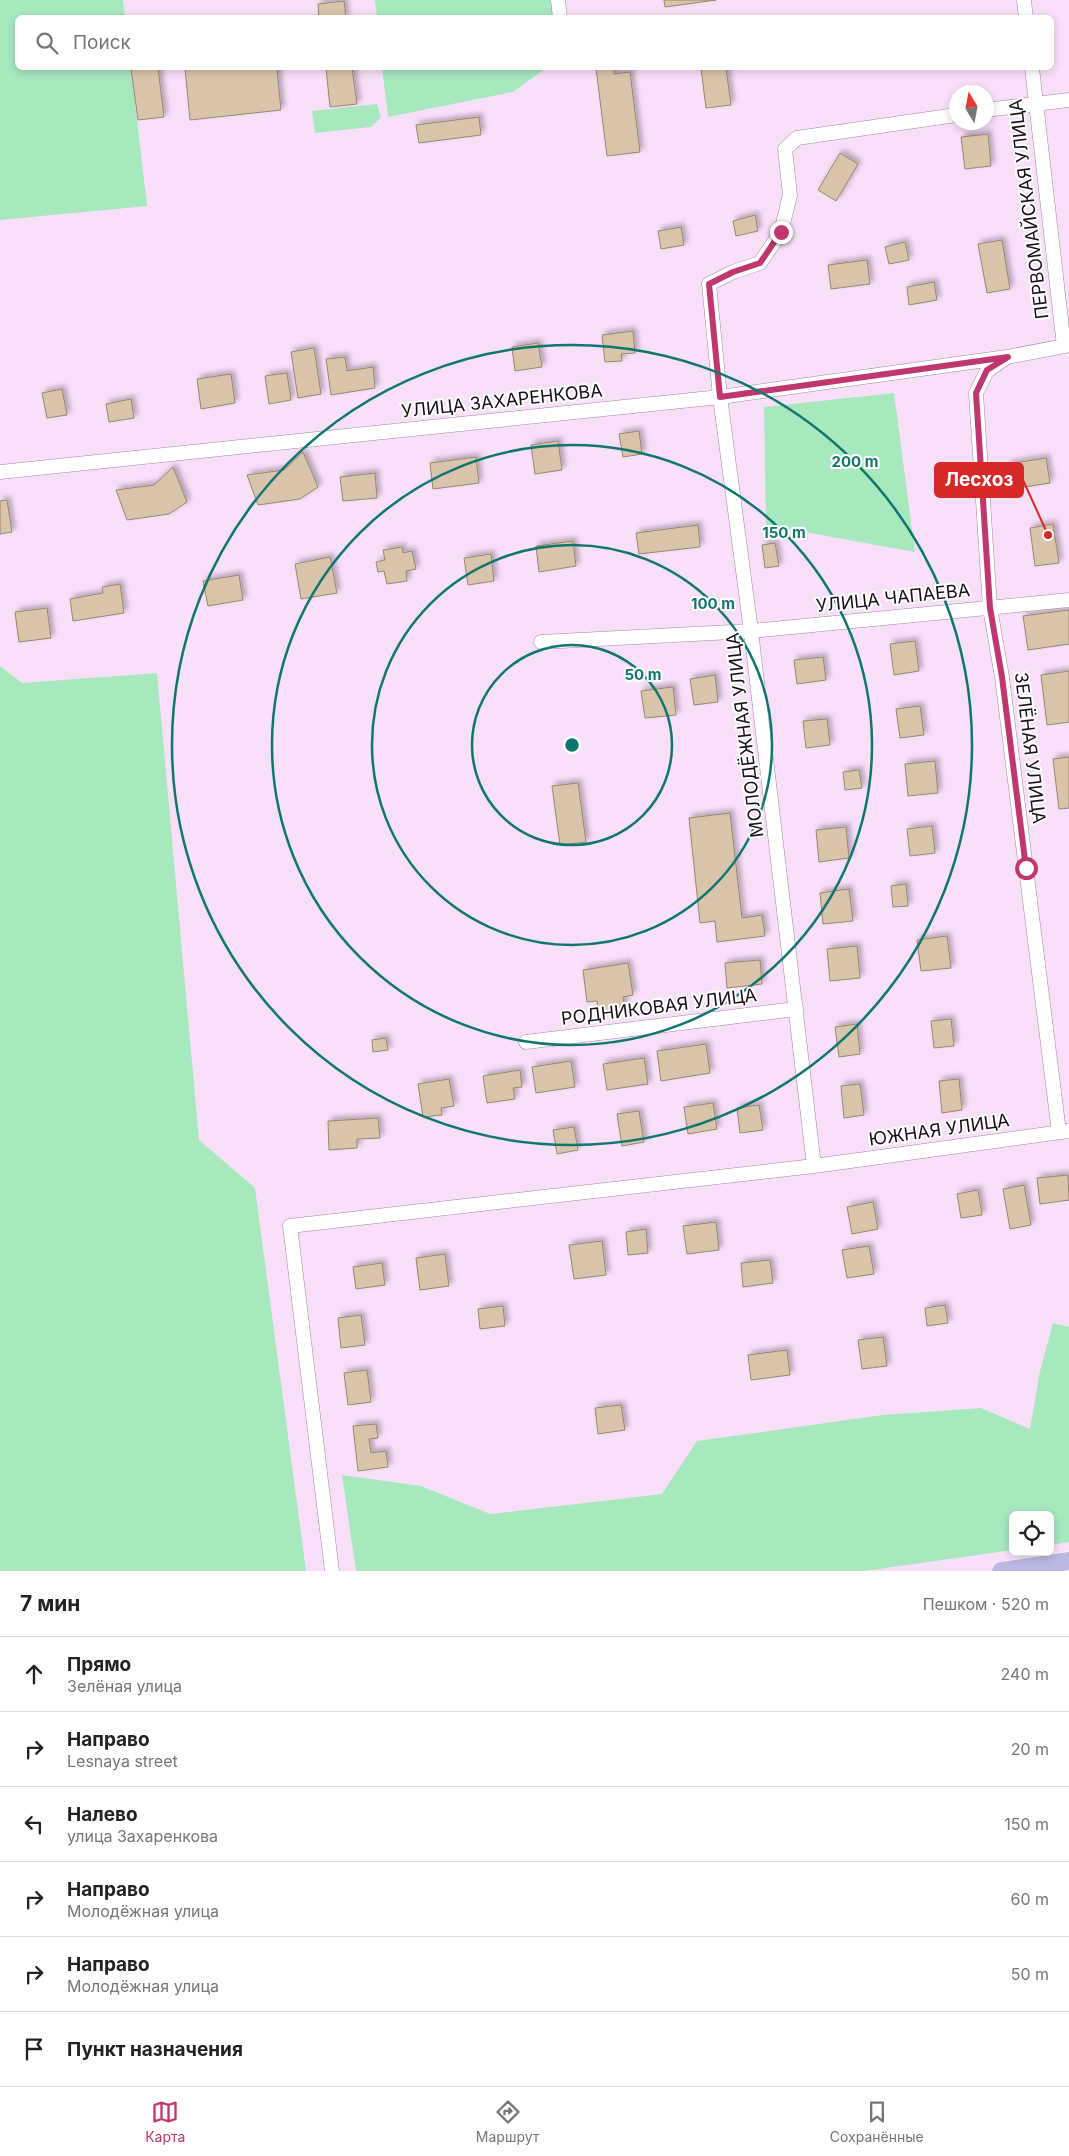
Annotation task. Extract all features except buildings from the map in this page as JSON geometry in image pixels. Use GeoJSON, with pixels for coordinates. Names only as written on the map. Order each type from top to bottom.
{"type":"FeatureCollection","features":[{"type":"Feature","properties":{"kind":"main road"},"geometry":{"type":"LineString","coordinates":[[1001,1571],[1069,1562]]}},
{"type":"Feature","properties":{"kind":"street"},"geometry":{"type":"LineString","coordinates":[[558,0],[560,15]]}},
{"type":"Feature","properties":{"kind":"street"},"geometry":{"type":"LineString","coordinates":[[1024,0],[1026,15]]}},
{"type":"Feature","properties":{"kind":"street","name":"ПЕРВОМАЙСКАЯ УЛИЦА"},"geometry":{"type":"LineString","coordinates":[[1032,70],[1067,345]]}},
{"type":"Feature","properties":{"kind":"street"},"geometry":{"type":"LineString","coordinates":[[994,109],[1069,100]]}},
{"type":"Feature","properties":{"kind":"street","name":"МОЛОДЁЖНАЯ УЛИЦА"},"geometry":{"type":"LineString","coordinates":[[814,1166],[751,631],[720,397],[709,284],[733,272],[760,263],[781,232],[790,195],[785,149],[797,138],[949,115]]}},
{"type":"Feature","properties":{"kind":"street","name":"УЛИЦА ЗАХАРЕНКОВА"},"geometry":{"type":"LineString","coordinates":[[0,472],[720,397],[1008,357],[1067,345]]}},
{"type":"Feature","properties":{"kind":"street","name":"ЗЕЛЁНАЯ УЛИЦА"},"geometry":{"type":"LineString","coordinates":[[1008,357],[987,370],[976,393],[990,608],[1002,677],[1064,1132]]}},
{"type":"Feature","properties":{"kind":"street","name":"УЛИЦА ЧАПАЕВА"},"geometry":{"type":"LineString","coordinates":[[541,642],[751,631],[1069,600]]}},
{"type":"Feature","properties":{"kind":"street","name":"РОДНИКОВАЯ УЛИЦА"},"geometry":{"type":"LineString","coordinates":[[526,1042],[796,1009]]}},
{"type":"Feature","properties":{"kind":"street","name":"ЮЖНАЯ УЛИЦА"},"geometry":{"type":"LineString","coordinates":[[332,1571],[290,1226],[814,1166],[1064,1132]]}},
{"type":"Feature","properties":{"kind":"green space"},"geometry":{"type":"Polygon","coordinates":[[[0,0],[123,0],[125,15],[15,15],[15,70],[131,70],[147,206],[0,220],[0,0]]]}},
{"type":"Feature","properties":{"kind":"green space"},"geometry":{"type":"Polygon","coordinates":[[[375,0],[554,0],[556,15],[377,15],[375,0]]]}},
{"type":"Feature","properties":{"kind":"green space"},"geometry":{"type":"Polygon","coordinates":[[[382,70],[543,70],[513,92],[388,117],[382,70]]]}},
{"type":"Feature","properties":{"kind":"green space"},"geometry":{"type":"Polygon","coordinates":[[[377,104],[381,117],[371,127],[315,133],[312,111],[377,104]]]}},
{"type":"Feature","properties":{"kind":"green space"},"geometry":{"type":"Polygon","coordinates":[[[894,393],[915,552],[766,525],[764,407],[894,393]]]}},
{"type":"Feature","properties":{"kind":"green space"},"geometry":{"type":"Polygon","coordinates":[[[0,666],[22,683],[157,673],[199,1140],[255,1188],[306,1571],[0,1571],[0,666]]]}},
{"type":"Feature","properties":{"kind":"green space"},"geometry":{"type":"Polygon","coordinates":[[[1053,1323],[1069,1327],[1069,1542],[1054,1544],[1054,1511],[1009,1511],[1009,1551],[864,1571],[356,1571],[342,1475],[421,1486],[490,1514],[662,1494],[697,1441],[883,1415],[981,1408],[1030,1429],[1040,1371],[1053,1323]]]}},
{"type":"Feature","properties":{"kind":"place","name":"Лесхоз"},"geometry":{"type":"Point","coordinates":[1048,535]}},
{"type":"Feature","properties":{"kind":"route"},"geometry":{"type":"LineString","coordinates":[[781,232],[760,263],[733,272],[709,284],[720,397],[1008,357],[987,370],[976,393],[990,608],[1002,677],[1026,868]]}}]}
